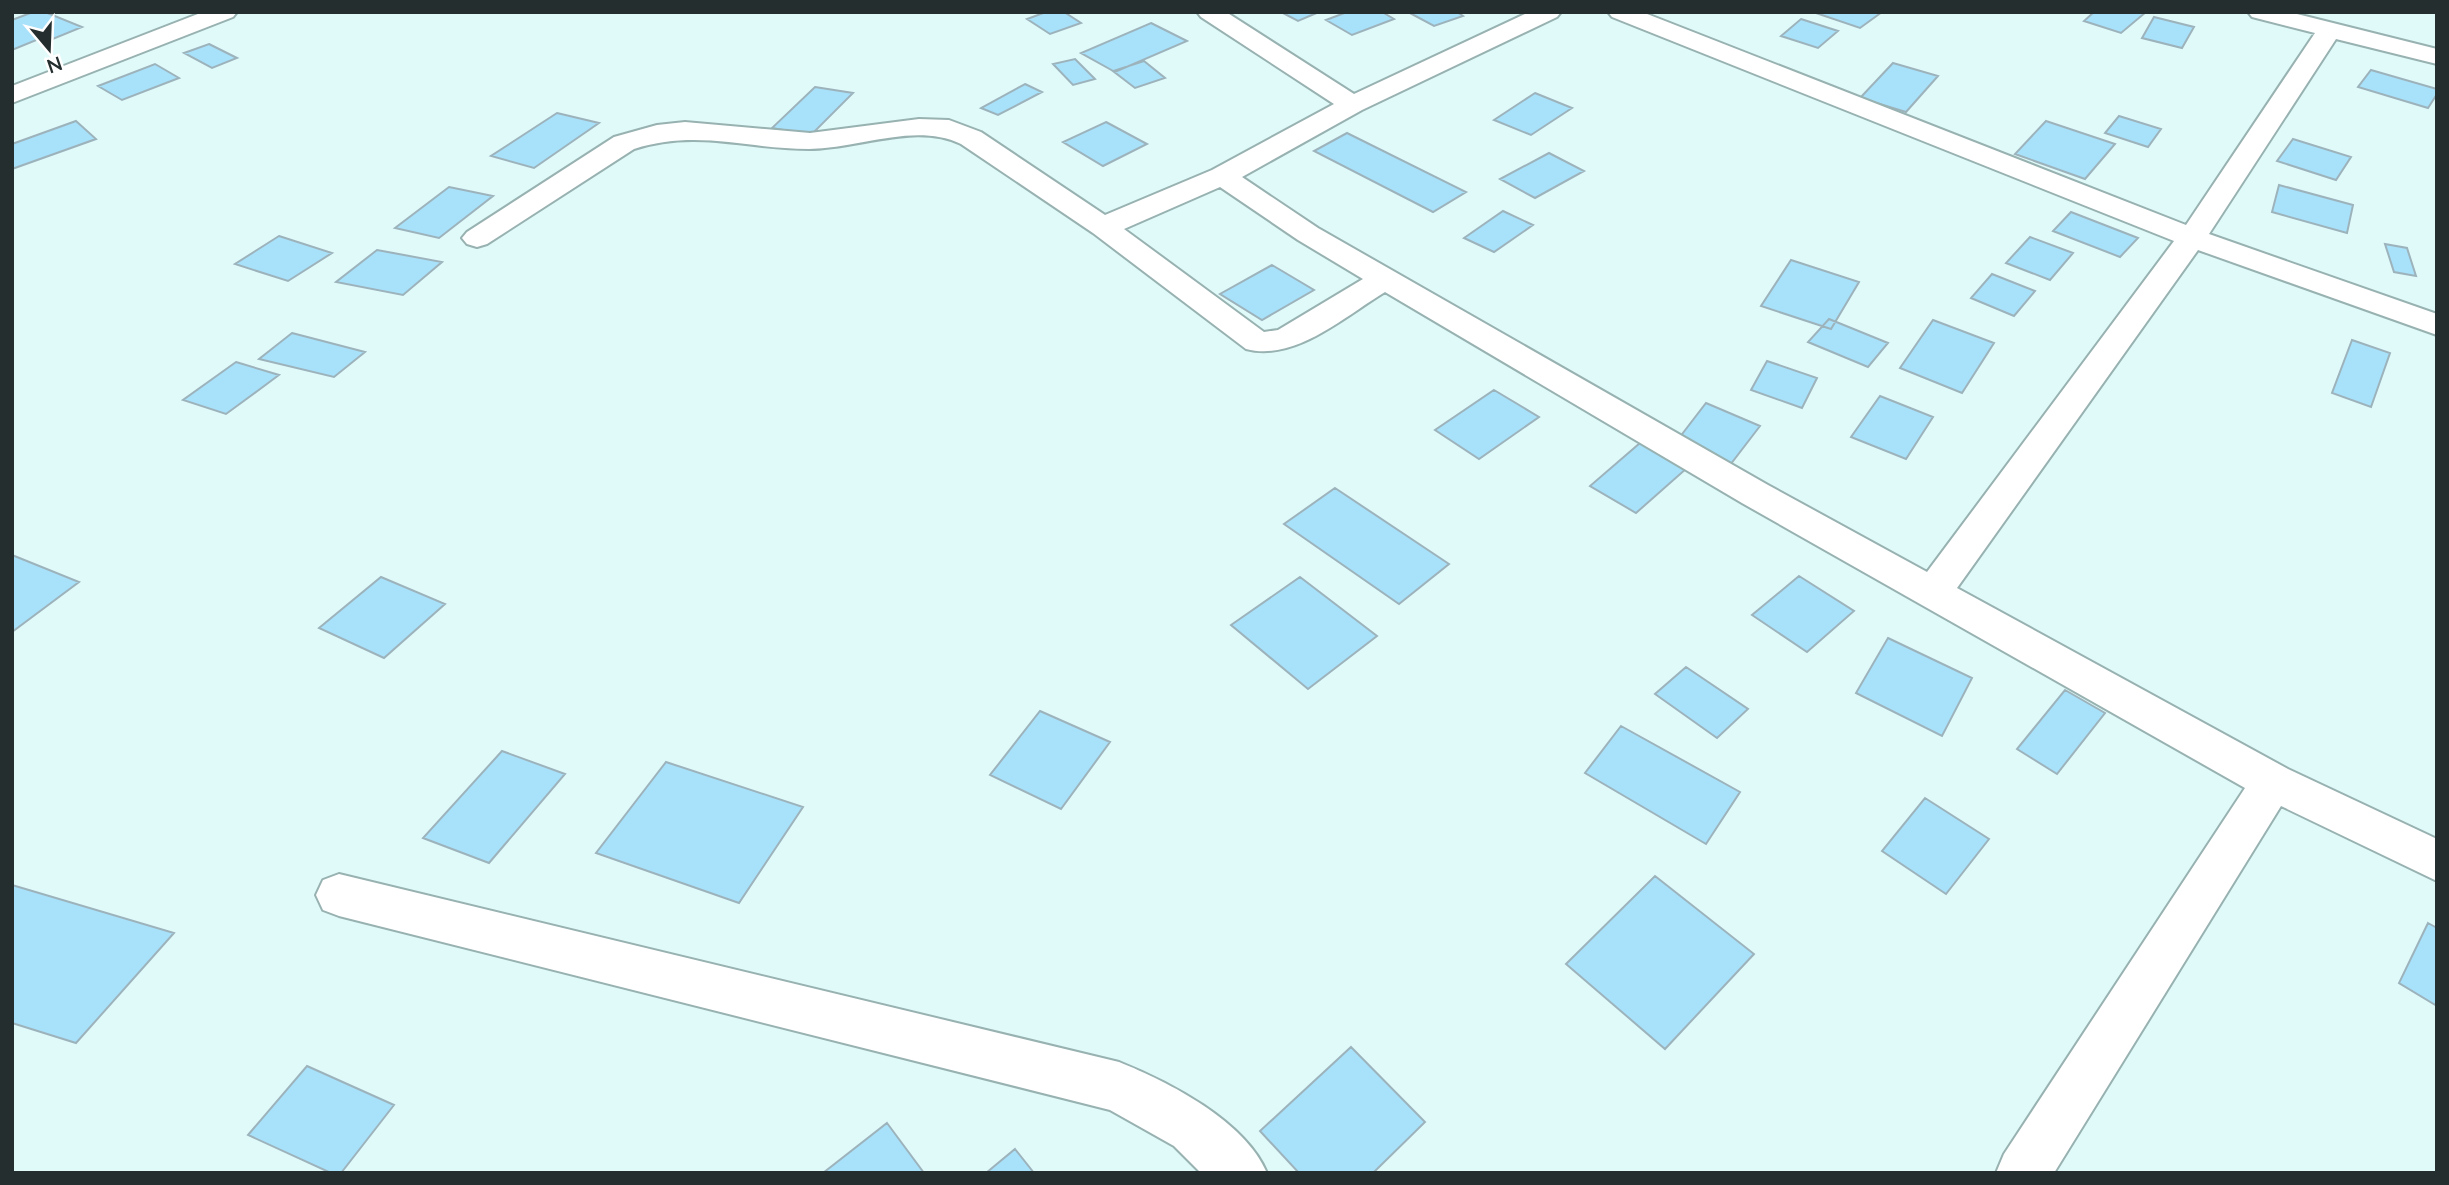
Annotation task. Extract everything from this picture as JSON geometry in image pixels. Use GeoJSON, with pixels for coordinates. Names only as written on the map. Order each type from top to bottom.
{"type":"FeatureCollection","features":[{"type":"Feature","properties":{"kind":"street"},"geometry":{"type":"LineString","coordinates":[[12,94],[225,12]]}},
{"type":"Feature","properties":{"kind":"street"},"geometry":{"type":"LineString","coordinates":[[1209,12],[1353,104]]}},
{"type":"Feature","properties":{"kind":"street"},"geometry":{"type":"LineString","coordinates":[[1103,227],[1222,176],[1353,104],[1549,12]]}},
{"type":"Feature","properties":{"kind":"street"},"geometry":{"type":"LineString","coordinates":[[1620,12],[2192,238],[2437,325]]}},
{"type":"Feature","properties":{"kind":"street"},"geometry":{"type":"LineString","coordinates":[[2260,12],[2437,57]]}},
{"type":"Feature","properties":{"kind":"street"},"geometry":{"type":"LineString","coordinates":[[1933,593],[2192,238],[2329,30]]}},
{"type":"Feature","properties":{"kind":"street"},"geometry":{"type":"LineString","coordinates":[[477,238],[624,143],[657,133],[685,130],[810,141],[919,127],[949,128],[971,138],[1103,227],[1257,342],[1276,342],[1289,337],[1384,279]]}},
{"type":"Feature","properties":{"kind":"street"},"geometry":{"type":"LineString","coordinates":[[1222,176],[1308,234],[1755,494],[2273,782],[2437,861]]}},
{"type":"Feature","properties":{"kind":"street"},"geometry":{"type":"LineString","coordinates":[[2023,1173],[2273,782]]}},
{"type":"Feature","properties":{"kind":"street"},"geometry":{"type":"LineString","coordinates":[[339,895],[1119,1087],[1192,1129],[1240,1173]]}},
{"type":"Feature","properties":{"kind":"building"},"geometry":{"type":"Polygon","coordinates":[[[33,12],[45,12],[82,27],[48,41],[41,38],[12,50],[12,20],[33,12]]]}},
{"type":"Feature","properties":{"kind":"building"},"geometry":{"type":"Polygon","coordinates":[[[1046,12],[1064,12],[1081,23],[1050,34],[1027,19],[1046,12]]]}},
{"type":"Feature","properties":{"kind":"building"},"geometry":{"type":"Polygon","coordinates":[[[1281,12],[1319,12],[1298,21],[1281,12]]]}},
{"type":"Feature","properties":{"kind":"building"},"geometry":{"type":"Polygon","coordinates":[[[1347,12],[1382,12],[1394,19],[1352,35],[1326,20],[1347,12]]]}},
{"type":"Feature","properties":{"kind":"building"},"geometry":{"type":"Polygon","coordinates":[[[1408,12],[1457,12],[1463,16],[1434,26],[1408,12]]]}},
{"type":"Feature","properties":{"kind":"building"},"geometry":{"type":"Polygon","coordinates":[[[1813,12],[1882,12],[1860,28],[1813,12]]]}},
{"type":"Feature","properties":{"kind":"building"},"geometry":{"type":"Polygon","coordinates":[[[2094,12],[2146,12],[2121,33],[2084,21],[2094,12]]]}},
{"type":"Feature","properties":{"kind":"building"},"geometry":{"type":"Polygon","coordinates":[[[2154,17],[2194,27],[2182,48],[2142,38],[2154,17]]]}},
{"type":"Feature","properties":{"kind":"building"},"geometry":{"type":"Polygon","coordinates":[[[1801,19],[1838,31],[1818,48],[1781,36],[1801,19]]]}},
{"type":"Feature","properties":{"kind":"building"},"geometry":{"type":"Polygon","coordinates":[[[1151,23],[1187,41],[1115,72],[1081,53],[1151,23]]]}},
{"type":"Feature","properties":{"kind":"building"},"geometry":{"type":"Polygon","coordinates":[[[209,44],[237,58],[212,68],[184,53],[209,44]]]}},
{"type":"Feature","properties":{"kind":"building"},"geometry":{"type":"Polygon","coordinates":[[[1075,59],[1095,79],[1073,85],[1053,64],[1075,59]]]}},
{"type":"Feature","properties":{"kind":"building"},"geometry":{"type":"Polygon","coordinates":[[[1144,61],[1165,78],[1135,88],[1113,71],[1144,61]]]}},
{"type":"Feature","properties":{"kind":"building"},"geometry":{"type":"Polygon","coordinates":[[[1893,63],[1938,76],[1906,112],[1860,98],[1893,63]]]}},
{"type":"Feature","properties":{"kind":"building"},"geometry":{"type":"Polygon","coordinates":[[[155,64],[179,78],[122,100],[98,86],[155,64]]]}},
{"type":"Feature","properties":{"kind":"building"},"geometry":{"type":"Polygon","coordinates":[[[2371,70],[2437,89],[2437,94],[2428,108],[2358,87],[2371,70]]]}},
{"type":"Feature","properties":{"kind":"building"},"geometry":{"type":"Polygon","coordinates":[[[1025,84],[1042,92],[998,115],[981,108],[1025,84]]]}},
{"type":"Feature","properties":{"kind":"building"},"geometry":{"type":"Polygon","coordinates":[[[815,87],[853,93],[811,135],[772,128],[815,87]]]}},
{"type":"Feature","properties":{"kind":"building"},"geometry":{"type":"Polygon","coordinates":[[[1535,93],[1572,108],[1531,135],[1494,120],[1535,93]]]}},
{"type":"Feature","properties":{"kind":"building"},"geometry":{"type":"Polygon","coordinates":[[[557,113],[599,123],[534,168],[491,156],[557,113]]]}},
{"type":"Feature","properties":{"kind":"building"},"geometry":{"type":"Polygon","coordinates":[[[2119,116],[2161,129],[2148,147],[2105,133],[2119,116]]]}},
{"type":"Feature","properties":{"kind":"building"},"geometry":{"type":"Polygon","coordinates":[[[76,121],[96,139],[12,169],[12,144],[76,121]]]}},
{"type":"Feature","properties":{"kind":"building"},"geometry":{"type":"Polygon","coordinates":[[[2046,121],[2115,144],[2085,179],[2015,154],[2046,121]]]}},
{"type":"Feature","properties":{"kind":"building"},"geometry":{"type":"Polygon","coordinates":[[[1106,122],[1147,144],[1103,166],[1063,142],[1106,122]]]}},
{"type":"Feature","properties":{"kind":"building"},"geometry":{"type":"Polygon","coordinates":[[[1347,133],[1466,192],[1433,212],[1314,151],[1347,133]]]}},
{"type":"Feature","properties":{"kind":"building"},"geometry":{"type":"Polygon","coordinates":[[[2293,139],[2351,157],[2336,180],[2277,161],[2293,139]]]}},
{"type":"Feature","properties":{"kind":"building"},"geometry":{"type":"Polygon","coordinates":[[[1549,153],[1584,171],[1535,198],[1500,179],[1549,153]]]}},
{"type":"Feature","properties":{"kind":"building"},"geometry":{"type":"Polygon","coordinates":[[[2279,185],[2353,205],[2347,233],[2272,212],[2279,185]]]}},
{"type":"Feature","properties":{"kind":"building"},"geometry":{"type":"Polygon","coordinates":[[[449,187],[493,196],[439,238],[395,228],[449,187]]]}},
{"type":"Feature","properties":{"kind":"building"},"geometry":{"type":"Polygon","coordinates":[[[1503,211],[1533,225],[1494,252],[1464,238],[1503,211]]]}},
{"type":"Feature","properties":{"kind":"building"},"geometry":{"type":"Polygon","coordinates":[[[2071,212],[2138,238],[2120,257],[2053,231],[2071,212]]]}},
{"type":"Feature","properties":{"kind":"building"},"geometry":{"type":"Polygon","coordinates":[[[279,236],[332,253],[288,281],[235,264],[279,236]]]}},
{"type":"Feature","properties":{"kind":"building"},"geometry":{"type":"Polygon","coordinates":[[[2030,237],[2073,253],[2050,280],[2006,263],[2030,237]]]}},
{"type":"Feature","properties":{"kind":"building"},"geometry":{"type":"Polygon","coordinates":[[[2385,244],[2407,248],[2416,276],[2394,272],[2385,244]]]}},
{"type":"Feature","properties":{"kind":"building"},"geometry":{"type":"Polygon","coordinates":[[[377,250],[442,262],[403,295],[336,282],[377,250]]]}},
{"type":"Feature","properties":{"kind":"building"},"geometry":{"type":"Polygon","coordinates":[[[1791,260],[1859,282],[1831,329],[1761,306],[1791,260]]]}},
{"type":"Feature","properties":{"kind":"building"},"geometry":{"type":"Polygon","coordinates":[[[1272,265],[1314,290],[1262,320],[1220,294],[1272,265]]]}},
{"type":"Feature","properties":{"kind":"building"},"geometry":{"type":"Polygon","coordinates":[[[1992,274],[2035,291],[2014,316],[1971,298],[1992,274]]]}},
{"type":"Feature","properties":{"kind":"building"},"geometry":{"type":"Polygon","coordinates":[[[1829,319],[1888,343],[1868,367],[1808,342],[1829,319]]]}},
{"type":"Feature","properties":{"kind":"building"},"geometry":{"type":"Polygon","coordinates":[[[1933,320],[1994,343],[1962,393],[1900,368],[1933,320]]]}},
{"type":"Feature","properties":{"kind":"building"},"geometry":{"type":"Polygon","coordinates":[[[292,333],[365,352],[334,377],[259,359],[292,333]]]}},
{"type":"Feature","properties":{"kind":"building"},"geometry":{"type":"Polygon","coordinates":[[[2352,340],[2390,353],[2371,407],[2332,393],[2352,340]]]}},
{"type":"Feature","properties":{"kind":"building"},"geometry":{"type":"Polygon","coordinates":[[[1767,361],[1817,378],[1802,408],[1751,390],[1767,361]]]}},
{"type":"Feature","properties":{"kind":"building"},"geometry":{"type":"Polygon","coordinates":[[[236,362],[279,375],[226,414],[183,400],[236,362]]]}},
{"type":"Feature","properties":{"kind":"building"},"geometry":{"type":"Polygon","coordinates":[[[1494,390],[1539,417],[1479,459],[1435,430],[1494,390]]]}},
{"type":"Feature","properties":{"kind":"building"},"geometry":{"type":"Polygon","coordinates":[[[1880,396],[1933,417],[1906,459],[1851,437],[1880,396]]]}},
{"type":"Feature","properties":{"kind":"building"},"geometry":{"type":"Polygon","coordinates":[[[1706,403],[1760,426],[1730,465],[1676,442],[1706,403]]]}},
{"type":"Feature","properties":{"kind":"building"},"geometry":{"type":"Polygon","coordinates":[[[1640,443],[1687,468],[1636,513],[1590,486],[1640,443]]]}},
{"type":"Feature","properties":{"kind":"building"},"geometry":{"type":"Polygon","coordinates":[[[1335,488],[1449,564],[1399,604],[1284,524],[1335,488]]]}},
{"type":"Feature","properties":{"kind":"building"},"geometry":{"type":"Polygon","coordinates":[[[12,555],[79,582],[12,632],[12,555]]]}},
{"type":"Feature","properties":{"kind":"building"},"geometry":{"type":"Polygon","coordinates":[[[1799,576],[1854,611],[1807,652],[1752,615],[1799,576]]]}},
{"type":"Feature","properties":{"kind":"building"},"geometry":{"type":"Polygon","coordinates":[[[381,577],[445,604],[384,658],[319,628],[381,577]]]}},
{"type":"Feature","properties":{"kind":"building"},"geometry":{"type":"Polygon","coordinates":[[[1300,577],[1377,636],[1308,689],[1231,625],[1300,577]]]}},
{"type":"Feature","properties":{"kind":"building"},"geometry":{"type":"Polygon","coordinates":[[[1888,638],[1972,678],[1942,736],[1856,693],[1888,638]]]}},
{"type":"Feature","properties":{"kind":"building"},"geometry":{"type":"Polygon","coordinates":[[[1686,667],[1748,709],[1717,738],[1655,694],[1686,667]]]}},
{"type":"Feature","properties":{"kind":"building"},"geometry":{"type":"Polygon","coordinates":[[[2065,690],[2105,713],[2057,774],[2017,749],[2065,690]]]}},
{"type":"Feature","properties":{"kind":"building"},"geometry":{"type":"Polygon","coordinates":[[[1040,711],[1110,742],[1061,809],[990,775],[1040,711]]]}},
{"type":"Feature","properties":{"kind":"building"},"geometry":{"type":"Polygon","coordinates":[[[1621,726],[1740,792],[1706,844],[1585,773],[1621,726]]]}},
{"type":"Feature","properties":{"kind":"building"},"geometry":{"type":"Polygon","coordinates":[[[502,751],[565,774],[489,863],[423,838],[502,751]]]}},
{"type":"Feature","properties":{"kind":"building"},"geometry":{"type":"Polygon","coordinates":[[[666,762],[803,807],[739,903],[596,853],[666,762]]]}},
{"type":"Feature","properties":{"kind":"building"},"geometry":{"type":"Polygon","coordinates":[[[1925,798],[1989,839],[1946,894],[1882,851],[1925,798]]]}},
{"type":"Feature","properties":{"kind":"building"},"geometry":{"type":"Polygon","coordinates":[[[1655,876],[1754,954],[1665,1049],[1566,964],[1655,876]]]}},
{"type":"Feature","properties":{"kind":"building"},"geometry":{"type":"Polygon","coordinates":[[[12,885],[174,933],[76,1043],[12,1023],[12,885]]]}},
{"type":"Feature","properties":{"kind":"building"},"geometry":{"type":"Polygon","coordinates":[[[2428,923],[2437,928],[2437,1006],[2399,983],[2428,923]]]}},
{"type":"Feature","properties":{"kind":"building"},"geometry":{"type":"Polygon","coordinates":[[[1351,1047],[1425,1122],[1373,1173],[1299,1173],[1260,1131],[1351,1047]]]}},
{"type":"Feature","properties":{"kind":"building"},"geometry":{"type":"Polygon","coordinates":[[[307,1066],[394,1105],[341,1173],[331,1173],[248,1135],[307,1066]]]}},
{"type":"Feature","properties":{"kind":"building"},"geometry":{"type":"Polygon","coordinates":[[[887,1123],[924,1173],[823,1173],[887,1123]]]}},
{"type":"Feature","properties":{"kind":"building"},"geometry":{"type":"Polygon","coordinates":[[[1015,1149],[1034,1173],[986,1173],[1015,1149]]]}}]}
